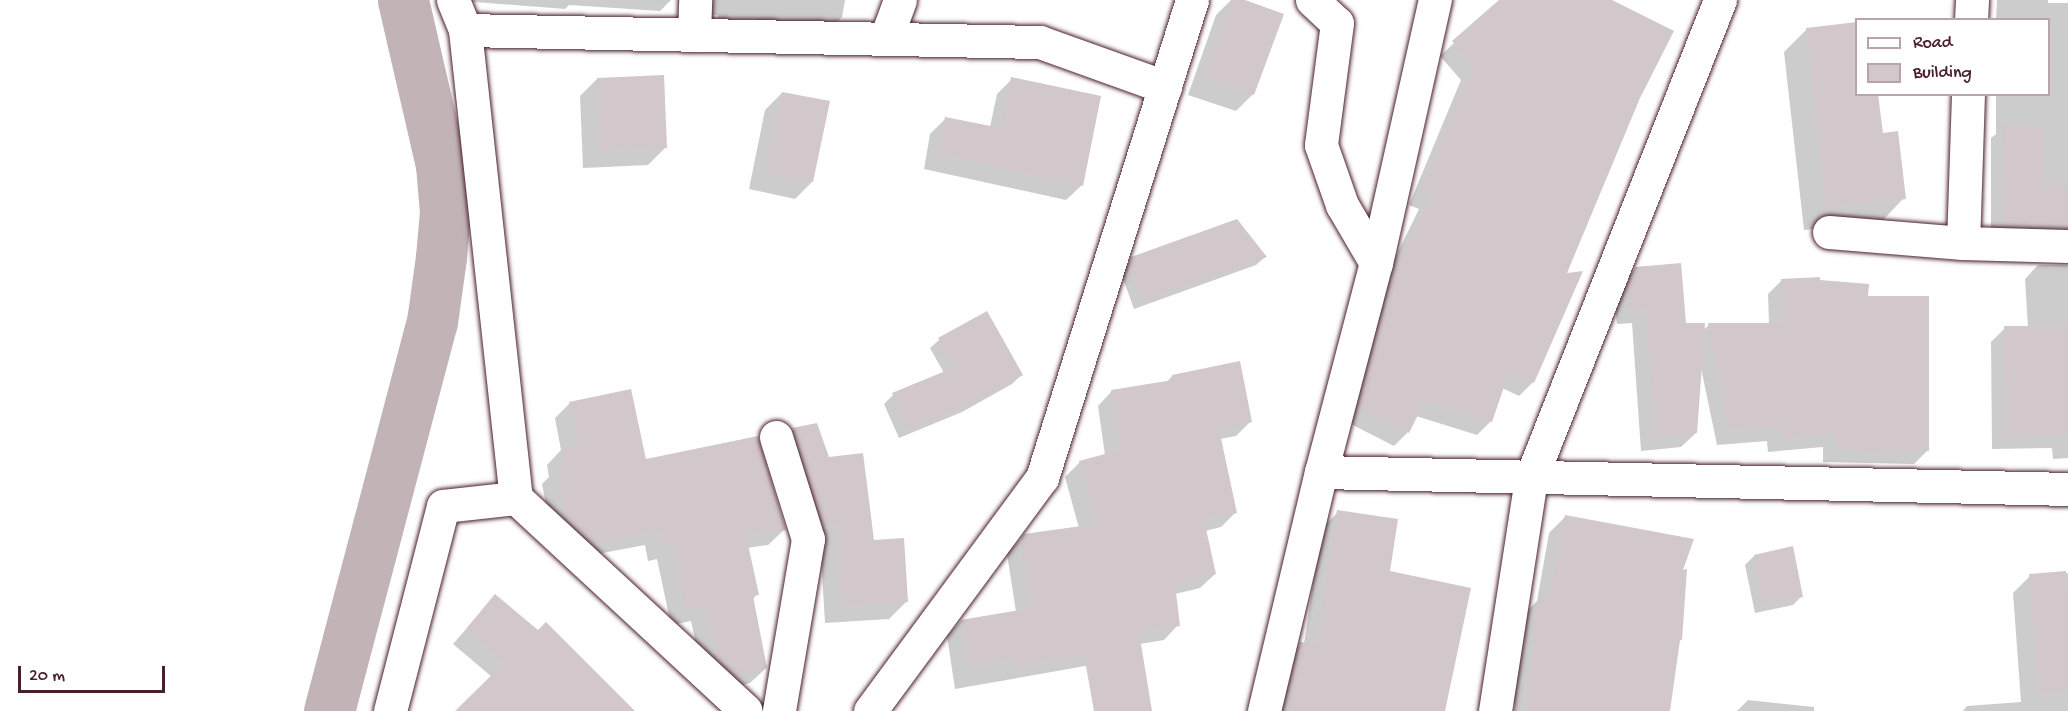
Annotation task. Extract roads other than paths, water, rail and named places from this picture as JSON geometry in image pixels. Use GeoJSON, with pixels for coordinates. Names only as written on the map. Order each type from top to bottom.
{"type":"FeatureCollection","features":[{"type":"Feature","properties":{"kind":"street"},"geometry":{"type":"LineString","coordinates":[[453,0],[465,30],[516,498],[746,711]]}},
{"type":"Feature","properties":{"kind":"street"},"geometry":{"type":"LineString","coordinates":[[694,35],[695,0]]}},
{"type":"Feature","properties":{"kind":"street"},"geometry":{"type":"LineString","coordinates":[[886,38],[900,0]]}},
{"type":"Feature","properties":{"kind":"street"},"geometry":{"type":"LineString","coordinates":[[870,711],[1042,478],[1192,0]]}},
{"type":"Feature","properties":{"kind":"street"},"geometry":{"type":"LineString","coordinates":[[1312,0],[1336,23],[1321,145],[1342,206],[1376,263]]}},
{"type":"Feature","properties":{"kind":"street"},"geometry":{"type":"LineString","coordinates":[[1264,711],[1321,472],[1376,263],[1435,0]]}},
{"type":"Feature","properties":{"kind":"street"},"geometry":{"type":"LineString","coordinates":[[1495,711],[1531,478],[1720,0]]}},
{"type":"Feature","properties":{"kind":"street"},"geometry":{"type":"LineString","coordinates":[[1971,18],[1972,0]]}},
{"type":"Feature","properties":{"kind":"street"},"geometry":{"type":"LineString","coordinates":[[465,30],[1040,42],[1165,87]]}},
{"type":"Feature","properties":{"kind":"street"},"geometry":{"type":"LineString","coordinates":[[1963,243],[1968,96]]}},
{"type":"Feature","properties":{"kind":"street"},"geometry":{"type":"LineString","coordinates":[[1828,232],[1963,243],[2068,246]]}},
{"type":"Feature","properties":{"kind":"street"},"geometry":{"type":"LineString","coordinates":[[776,437],[808,539],[779,711]]}},
{"type":"Feature","properties":{"kind":"street"},"geometry":{"type":"LineString","coordinates":[[1321,472],[2068,489]]}},
{"type":"Feature","properties":{"kind":"street"},"geometry":{"type":"LineString","coordinates":[[390,711],[443,506],[516,498]]}},
{"type":"Feature","properties":{"kind":"waterway"},"geometry":{"type":"LineString","coordinates":[[329,711],[432,322],[441,257],[445,212],[441,165],[403,0]]}}]}
